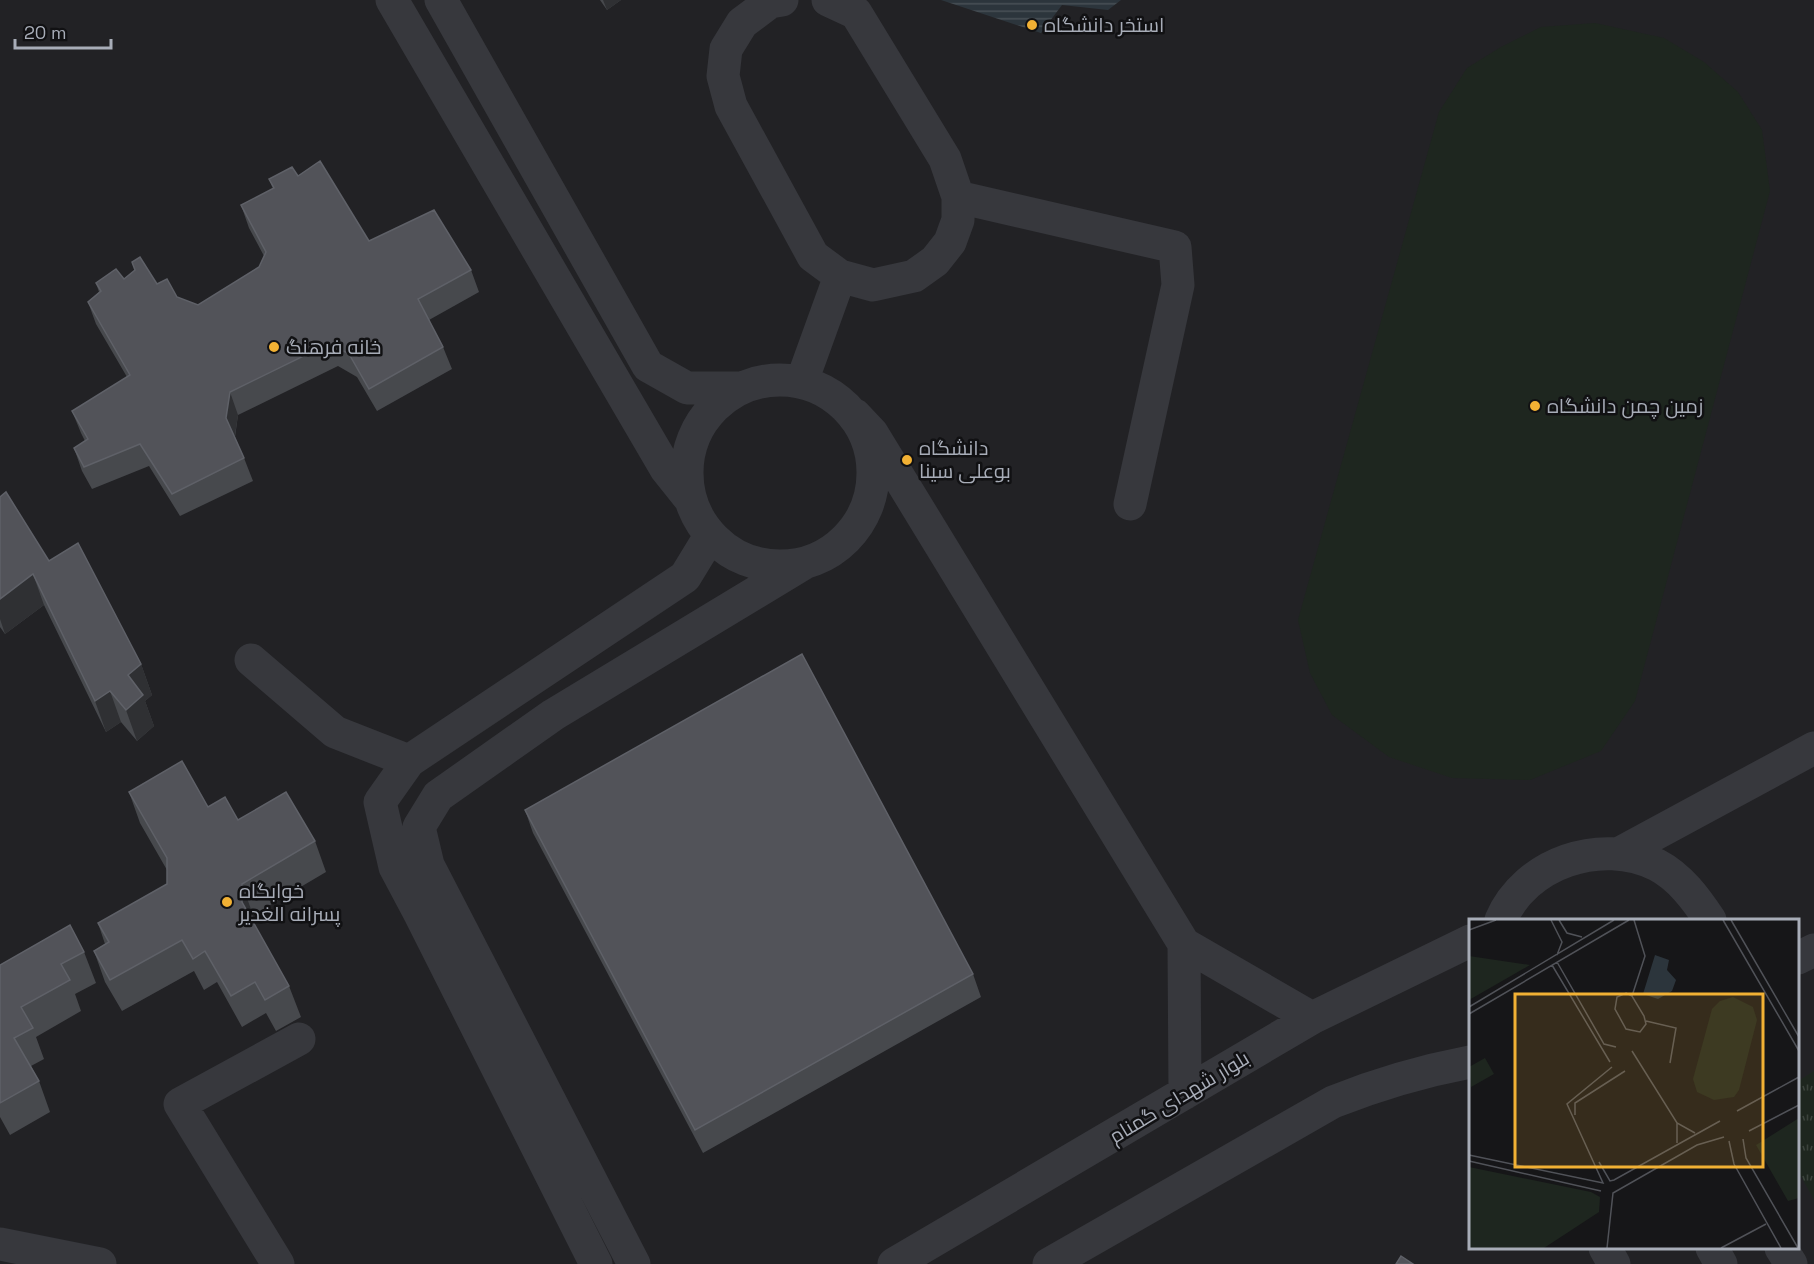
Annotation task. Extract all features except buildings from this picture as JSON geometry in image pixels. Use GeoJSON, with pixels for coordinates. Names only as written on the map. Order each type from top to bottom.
{"type":"FeatureCollection","features":[{"type":"Feature","properties":{"kind":"street"},"geometry":{"type":"LineString","coordinates":[[392,0],[666,469],[690,499],[698,518],[710,536],[730,552],[753,562],[778,567],[803,564]]}},
{"type":"Feature","properties":{"kind":"street"},"geometry":{"type":"LineString","coordinates":[[441,0],[648,366],[687,388],[738,388],[769,379],[802,381],[831,393],[855,416],[872,433],[1184,944],[1312,1018]]}},
{"type":"Feature","properties":{"kind":"street"},"geometry":{"type":"LineString","coordinates":[[782,0],[770,2],[742,22],[726,49],[723,76],[731,106],[813,256],[840,276],[873,285],[914,276],[934,261],[950,242],[958,220],[958,197],[945,159],[848,4]]}},
{"type":"Feature","properties":{"kind":"street"},"geometry":{"type":"LineString","coordinates":[[958,197],[1175,247],[1178,285],[1130,504]]}},
{"type":"Feature","properties":{"kind":"street"},"geometry":{"type":"LineString","coordinates":[[802,381],[840,276]]}},
{"type":"Feature","properties":{"kind":"street"},"geometry":{"type":"LineString","coordinates":[[690,499],[686,466],[694,435],[712,408],[738,388]]}},
{"type":"Feature","properties":{"kind":"street"},"geometry":{"type":"LineString","coordinates":[[634,1264],[428,865],[419,827],[438,796],[553,715],[803,564],[832,552],[855,531],[870,503],[875,473],[870,442],[855,416]]}},
{"type":"Feature","properties":{"kind":"street"},"geometry":{"type":"LineString","coordinates":[[596,1264],[426,925],[394,867],[380,802],[409,761],[685,577],[710,536]]}},
{"type":"Feature","properties":{"kind":"street"},"geometry":{"type":"LineString","coordinates":[[251,660],[335,732],[409,761]]}},
{"type":"Feature","properties":{"kind":"street"},"geometry":{"type":"LineString","coordinates":[[1620,854],[1814,748]]}},
{"type":"Feature","properties":{"kind":"street"},"geometry":{"type":"LineString","coordinates":[[1503,919],[1506,910],[1527,884],[1554,865],[1586,855],[1620,854],[1657,865],[1688,888],[1709,919]]}},
{"type":"Feature","properties":{"kind":"street","name":"بلوار شهدای گمنام"},"geometry":{"type":"LineString","coordinates":[[894,1264],[1312,1018],[1469,941]]}},
{"type":"Feature","properties":{"kind":"street"},"geometry":{"type":"LineString","coordinates":[[1184,944],[1185,1093]]}},
{"type":"Feature","properties":{"kind":"street"},"geometry":{"type":"LineString","coordinates":[[1799,957],[1814,950]]}},
{"type":"Feature","properties":{"kind":"street"},"geometry":{"type":"LineString","coordinates":[[278,1264],[180,1104],[299,1039]]}},
{"type":"Feature","properties":{"kind":"street"},"geometry":{"type":"LineString","coordinates":[[1049,1264],[1333,1102],[1376,1085],[1413,1074],[1469,1062]]}},
{"type":"Feature","properties":{"kind":"street"},"geometry":{"type":"LineString","coordinates":[[0,1244],[100,1264]]}},
{"type":"Feature","properties":{"kind":"street"},"geometry":{"type":"LineString","coordinates":[[1606,1249],[1614,1264]]}},
{"type":"Feature","properties":{"kind":"street"},"geometry":{"type":"LineString","coordinates":[[1713,1249],[1721,1264]]}},
{"type":"Feature","properties":{"kind":"street"},"geometry":{"type":"LineString","coordinates":[[1782,1249],[1791,1264]]}},
{"type":"Feature","properties":{"kind":"shaded area","name":"دانشگاه بوعلی سینا"},"geometry":{"type":"Polygon","coordinates":[[[0,0],[1814,0],[1814,1264],[0,1264],[0,0]]]}},
{"type":"Feature","properties":{"kind":"shaded area","name":"استخر دانشگاه"},"geometry":{"type":"Polygon","coordinates":[[[941,0],[1121,0],[1108,10],[1062,5],[1041,33],[941,0]]]}},
{"type":"Feature","properties":{"kind":"green space","name":"زمین چمن دانشگاه"},"geometry":{"type":"Polygon","coordinates":[[[1595,23],[1664,38],[1704,62],[1738,92],[1762,130],[1770,191],[1635,701],[1601,751],[1530,780],[1452,778],[1389,757],[1332,715],[1310,673],[1298,620],[1439,112],[1467,68],[1501,47],[1541,27],[1595,23]]]}},
{"type":"Feature","properties":{"kind":"green space"},"geometry":{"type":"Polygon","coordinates":[[[1814,1071],[1814,1200],[1799,1173],[1799,1080],[1814,1071]]]}},
{"type":"Feature","properties":{"kind":"place","name":"استخر دانشگاه"},"geometry":{"type":"Point","coordinates":[1032,25]}},
{"type":"Feature","properties":{"kind":"place","name":"خانه فرهنگ"},"geometry":{"type":"Point","coordinates":[274,347]}},
{"type":"Feature","properties":{"kind":"place","name":"زمین چمن دانشگاه"},"geometry":{"type":"Point","coordinates":[1535,406]}},
{"type":"Feature","properties":{"kind":"place","name":"دانشگاه بوعلی سینا"},"geometry":{"type":"Point","coordinates":[907,460]}},
{"type":"Feature","properties":{"kind":"place","name":"خوابگاه پسرانه الغدیر"},"geometry":{"type":"Point","coordinates":[227,902]}}]}
